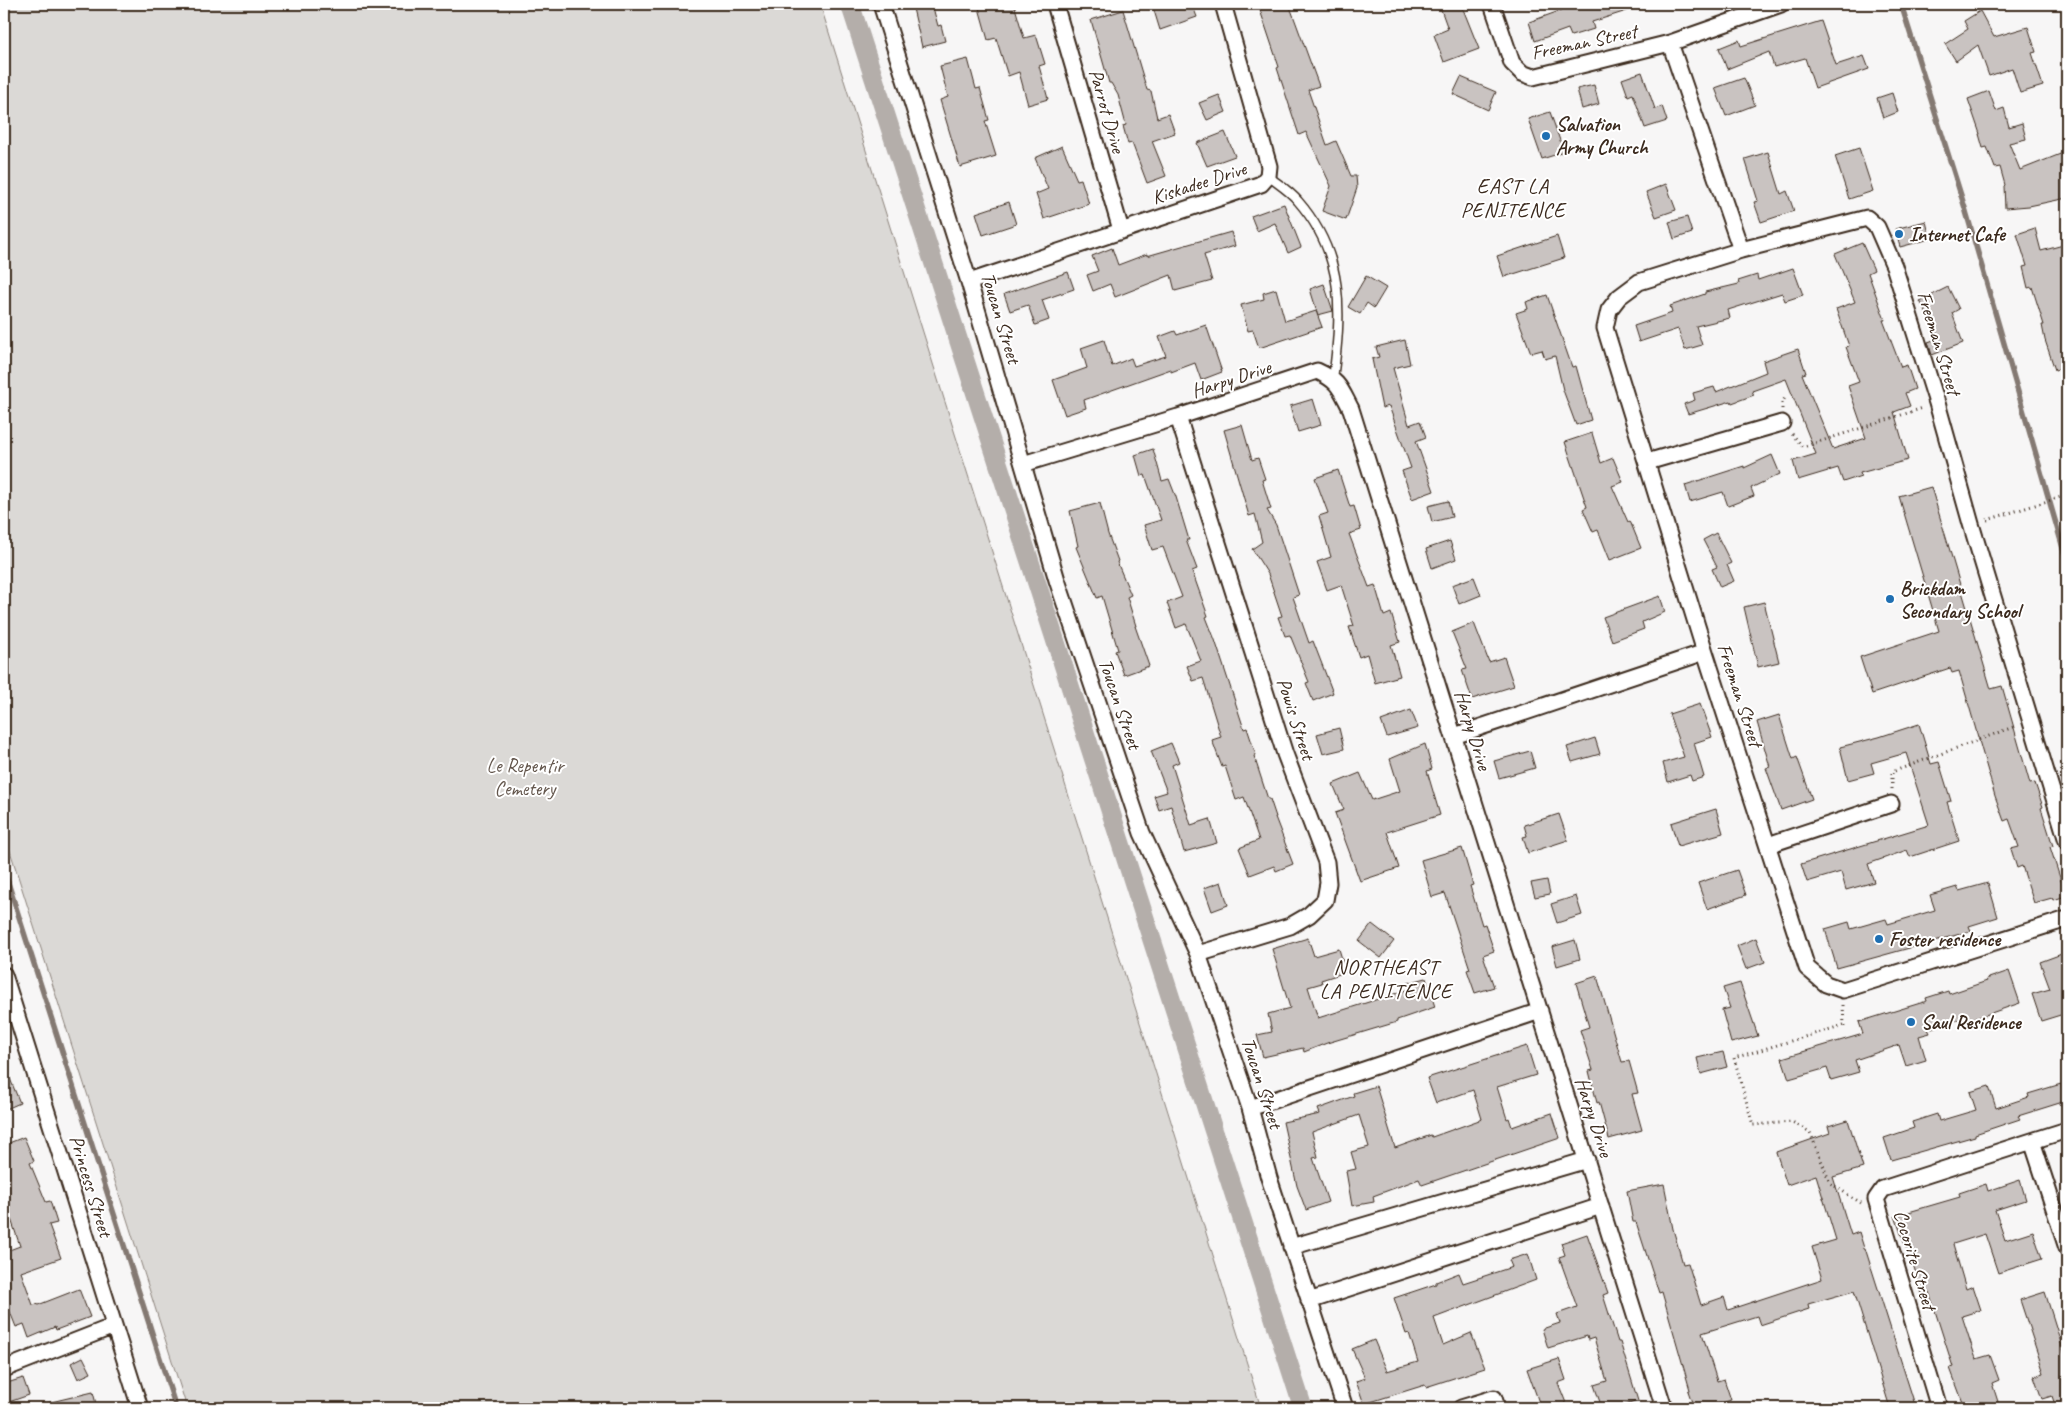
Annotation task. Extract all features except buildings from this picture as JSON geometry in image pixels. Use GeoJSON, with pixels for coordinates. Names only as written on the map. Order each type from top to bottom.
{"type":"FeatureCollection","features":[{"type":"Feature","properties":{"kind":"street","name":"Toucan Street"},"geometry":{"type":"LineString","coordinates":[[880,4],[970,282],[1057,580],[1142,833],[1198,954],[1250,1108],[1291,1247],[1345,1408]]}},
{"type":"Feature","properties":{"kind":"street","name":"Parrot Drive"},"geometry":{"type":"LineString","coordinates":[[1055,4],[1121,230]]}},
{"type":"Feature","properties":{"kind":"street","name":"Kiskadee Drive"},"geometry":{"type":"LineString","coordinates":[[970,282],[1261,184],[1268,176],[1269,166],[1223,4]]}},
{"type":"Feature","properties":{"kind":"street","name":"Freeman Street"},"geometry":{"type":"LineString","coordinates":[[1492,4],[1512,63],[1522,73],[1533,77],[1670,43],[1781,4]]}},
{"type":"Feature","properties":{"kind":"street"},"geometry":{"type":"LineString","coordinates":[[1670,43],[1741,250]]}},
{"type":"Feature","properties":{"kind":"street","name":"Freeman Street"},"geometry":{"type":"LineString","coordinates":[[1843,990],[1826,984],[1808,968],[1705,652],[1605,328],[1609,310],[1619,297],[1640,282],[1741,250],[1867,218],[1877,228],[1894,266],[1937,403],[1971,524],[2067,840]]}},
{"type":"Feature","properties":{"kind":"street","name":"Harpy Drive"},"geometry":{"type":"LineString","coordinates":[[1023,464],[1178,417],[1317,371],[1333,379],[1351,409],[1664,1408]]}},
{"type":"Feature","properties":{"kind":"street","name":"Powis Street"},"geometry":{"type":"LineString","coordinates":[[1178,417],[1285,754],[1326,862],[1328,884],[1325,900],[1309,915],[1290,926],[1198,954]]}},
{"type":"Feature","properties":{"kind":"street"},"geometry":{"type":"LineString","coordinates":[[1647,462],[1782,423]]}},
{"type":"Feature","properties":{"kind":"street"},"geometry":{"type":"LineString","coordinates":[[1454,736],[1705,652]]}},
{"type":"Feature","properties":{"kind":"street"},"geometry":{"type":"LineString","coordinates":[[1768,845],[1891,804]]}},
{"type":"Feature","properties":{"kind":"street"},"geometry":{"type":"LineString","coordinates":[[1843,990],[2067,919]]}},
{"type":"Feature","properties":{"kind":"street","name":"Princess Street"},"geometry":{"type":"LineString","coordinates":[[4,975],[140,1408]]}},
{"type":"Feature","properties":{"kind":"street"},"geometry":{"type":"LineString","coordinates":[[1250,1108],[1540,1011]]}},
{"type":"Feature","properties":{"kind":"street"},"geometry":{"type":"LineString","coordinates":[[2066,1242],[2032,1141],[2067,1130]]}},
{"type":"Feature","properties":{"kind":"street","name":"Cocorite Street"},"geometry":{"type":"LineString","coordinates":[[1939,1408],[1876,1199],[1883,1188],[2032,1141]]}},
{"type":"Feature","properties":{"kind":"street"},"geometry":{"type":"LineString","coordinates":[[1291,1247],[1587,1160]]}},
{"type":"Feature","properties":{"kind":"street"},"geometry":{"type":"LineString","coordinates":[[1309,1301],[1601,1206]]}},
{"type":"Feature","properties":{"kind":"street"},"geometry":{"type":"LineString","coordinates":[[4,1369],[114,1326]]}},
{"type":"Feature","properties":{"kind":"street"},"geometry":{"type":"LineString","coordinates":[[1461,1408],[1494,1398],[1497,1408]]}},
{"type":"Feature","properties":{"kind":"lane"},"geometry":{"type":"LineString","coordinates":[[1268,176],[1297,200],[1317,228],[1332,258],[1337,282],[1339,336],[1333,379]]}},
{"type":"Feature","properties":{"kind":"path"},"geometry":{"type":"LineString","coordinates":[[1782,423],[1803,448],[1937,403]]}},
{"type":"Feature","properties":{"kind":"path"},"geometry":{"type":"LineString","coordinates":[[1971,524],[2067,495]]}},
{"type":"Feature","properties":{"kind":"path"},"geometry":{"type":"LineString","coordinates":[[1891,804],[1892,772],[2031,721]]}},
{"type":"Feature","properties":{"kind":"path"},"geometry":{"type":"LineString","coordinates":[[1843,990],[1844,1025],[1734,1058],[1753,1125],[1792,1122],[1810,1132],[1830,1183],[1861,1203],[1876,1199]]}},
{"type":"Feature","properties":{"kind":"green space","name":"Le Repentir Cemetery"},"geometry":{"type":"Polygon","coordinates":[[[4,4],[820,4],[1261,1408],[187,1408],[4,832],[4,4]]]}},
{"type":"Feature","properties":{"kind":"waterway"},"geometry":{"type":"LineString","coordinates":[[850,4],[1303,1408]]}},
{"type":"Feature","properties":{"kind":"waterway"},"geometry":{"type":"LineString","coordinates":[[1901,4],[1965,208],[2067,562]]}},
{"type":"Feature","properties":{"kind":"waterway"},"geometry":{"type":"LineString","coordinates":[[4,870],[176,1408]]}},
{"type":"Feature","properties":{"kind":"place","name":"Salvation Army Church"},"geometry":{"type":"Point","coordinates":[1546,136]}},
{"type":"Feature","properties":{"kind":"place","name":"Internet Cafe"},"geometry":{"type":"Point","coordinates":[1899,234]}},
{"type":"Feature","properties":{"kind":"place","name":"Brickdam Secondary School"},"geometry":{"type":"Point","coordinates":[1890,599]}},
{"type":"Feature","properties":{"kind":"place","name":"Foster residence"},"geometry":{"type":"Point","coordinates":[1879,939]}},
{"type":"Feature","properties":{"kind":"place","name":"Saul Residence"},"geometry":{"type":"Point","coordinates":[1911,1022]}},
{"type":"Feature","properties":{"kind":"district","name":"EAST LA PENITENCE"},"geometry":{"type":"Point","coordinates":[1513,198]}},
{"type":"Feature","properties":{"kind":"district","name":"NORTHEAST LA PENITENCE"},"geometry":{"type":"Point","coordinates":[1386,979]}}]}
